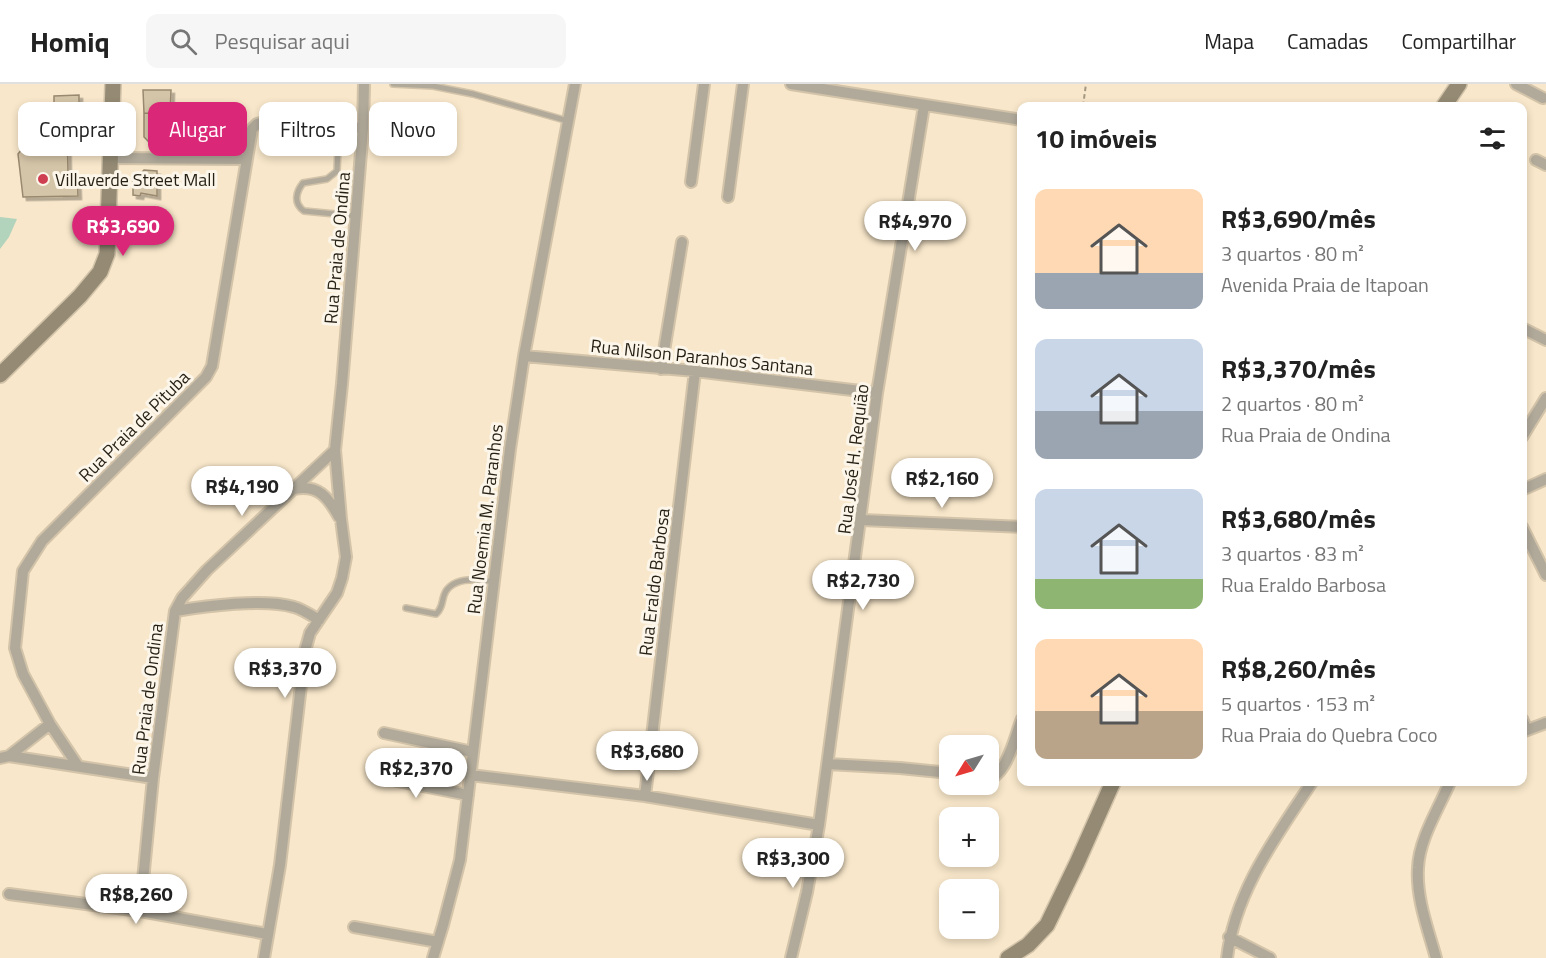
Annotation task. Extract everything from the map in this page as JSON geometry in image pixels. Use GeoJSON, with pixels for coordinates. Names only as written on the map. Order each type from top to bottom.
{"type":"FeatureCollection","features":[{"type":"Feature","properties":{"kind":"street"},"geometry":{"type":"LineString","coordinates":[[0,375],[80,296],[100,272],[107,254],[113,84]]}},
{"type":"Feature","properties":{"kind":"street","name":"Rua Praia de Ondina"},"geometry":{"type":"LineString","coordinates":[[264,958],[280,865],[305,651],[310,633],[337,593],[346,556],[335,450],[363,128],[364,84]]}},
{"type":"Feature","properties":{"kind":"street","name":"Rua Noemia M. Paranhos"},"geometry":{"type":"LineString","coordinates":[[433,958],[460,861],[510,449],[524,356],[575,84]]}},
{"type":"Feature","properties":{"kind":"street"},"geometry":{"type":"LineString","coordinates":[[691,182],[704,84]]}},
{"type":"Feature","properties":{"kind":"street"},"geometry":{"type":"LineString","coordinates":[[728,197],[743,84]]}},
{"type":"Feature","properties":{"kind":"street"},"geometry":{"type":"LineString","coordinates":[[791,84],[825,86],[924,106],[1017,119]]}},
{"type":"Feature","properties":{"kind":"street"},"geometry":{"type":"LineString","coordinates":[[1450,102],[1459,84]]}},
{"type":"Feature","properties":{"kind":"street"},"geometry":{"type":"LineString","coordinates":[[1516,84],[1543,98]]}},
{"type":"Feature","properties":{"kind":"street","name":"Rua José H. Requião"},"geometry":{"type":"LineString","coordinates":[[791,958],[807,892],[819,825],[877,393],[924,106]]}},
{"type":"Feature","properties":{"kind":"street","name":"Rua Praia de Pituba"},"geometry":{"type":"LineString","coordinates":[[78,765],[50,724],[23,674],[15,648],[23,571],[42,541],[206,377],[212,366],[250,134],[259,123]]}},
{"type":"Feature","properties":{"kind":"street","name":"Rua Praia de Pituba"},"geometry":{"type":"LineString","coordinates":[[357,128],[363,128]]}},
{"type":"Feature","properties":{"kind":"street"},"geometry":{"type":"LineString","coordinates":[[111,158],[246,159]]}},
{"type":"Feature","properties":{"kind":"street"},"geometry":{"type":"LineString","coordinates":[[661,369],[682,242]]}},
{"type":"Feature","properties":{"kind":"street"},"geometry":{"type":"LineString","coordinates":[[1527,330],[1546,340]]}},
{"type":"Feature","properties":{"kind":"street","name":"Rua Nilson Paranhos Santana"},"geometry":{"type":"LineString","coordinates":[[524,356],[695,371],[877,393]]}},
{"type":"Feature","properties":{"kind":"street","name":"Rua Eraldo Barbosa"},"geometry":{"type":"LineString","coordinates":[[645,796],[695,371]]}},
{"type":"Feature","properties":{"kind":"street"},"geometry":{"type":"LineString","coordinates":[[1527,429],[1546,398]]}},
{"type":"Feature","properties":{"kind":"street","name":"Rua Praia de Ondina"},"geometry":{"type":"LineString","coordinates":[[140,911],[153,778],[175,612],[182,598],[207,570],[335,450]]}},
{"type":"Feature","properties":{"kind":"street"},"geometry":{"type":"LineString","coordinates":[[1527,488],[1543,481],[1546,493]]}},
{"type":"Feature","properties":{"kind":"street"},"geometry":{"type":"LineString","coordinates":[[294,489],[313,488],[321,493],[330,501],[341,519]]}},
{"type":"Feature","properties":{"kind":"street"},"geometry":{"type":"LineString","coordinates":[[861,520],[1017,527]]}},
{"type":"Feature","properties":{"kind":"street"},"geometry":{"type":"LineString","coordinates":[[1527,537],[1546,575]]}},
{"type":"Feature","properties":{"kind":"street"},"geometry":{"type":"LineString","coordinates":[[175,612],[211,605],[273,604],[294,607],[319,620]]}},
{"type":"Feature","properties":{"kind":"street"},"geometry":{"type":"LineString","coordinates":[[1527,730],[1546,723]]}},
{"type":"Feature","properties":{"kind":"street"},"geometry":{"type":"LineString","coordinates":[[4,757],[50,724]]}},
{"type":"Feature","properties":{"kind":"street"},"geometry":{"type":"LineString","coordinates":[[384,733],[473,752]]}},
{"type":"Feature","properties":{"kind":"street"},"geometry":{"type":"LineString","coordinates":[[999,773],[1003,770],[1017,733]]}},
{"type":"Feature","properties":{"kind":"street"},"geometry":{"type":"LineString","coordinates":[[4,757],[78,765],[153,778]]}},
{"type":"Feature","properties":{"kind":"street"},"geometry":{"type":"LineString","coordinates":[[828,764],[939,772]]}},
{"type":"Feature","properties":{"kind":"street"},"geometry":{"type":"LineString","coordinates":[[470,775],[645,796],[819,825]]}},
{"type":"Feature","properties":{"kind":"street"},"geometry":{"type":"LineString","coordinates":[[377,777],[468,795]]}},
{"type":"Feature","properties":{"kind":"street"},"geometry":{"type":"LineString","coordinates":[[1008,958],[1028,945],[1047,925],[1111,786]]}},
{"type":"Feature","properties":{"kind":"street"},"geometry":{"type":"LineString","coordinates":[[1227,958],[1229,937],[1251,877],[1309,786]]}},
{"type":"Feature","properties":{"kind":"street"},"geometry":{"type":"LineString","coordinates":[[1436,958],[1418,888],[1418,866],[1424,843],[1448,786]]}},
{"type":"Feature","properties":{"kind":"street"},"geometry":{"type":"LineString","coordinates":[[9,894],[140,911],[267,933]]}},
{"type":"Feature","properties":{"kind":"street"},"geometry":{"type":"LineString","coordinates":[[354,927],[438,942]]}},
{"type":"Feature","properties":{"kind":"street"},"geometry":{"type":"LineString","coordinates":[[1229,937],[1270,958]]}},
{"type":"Feature","properties":{"kind":"lane"},"geometry":{"type":"LineString","coordinates":[[364,84],[369,84]]}},
{"type":"Feature","properties":{"kind":"lane"},"geometry":{"type":"LineString","coordinates":[[393,84],[433,86],[473,94],[568,121]]}},
{"type":"Feature","properties":{"kind":"lane"},"geometry":{"type":"LineString","coordinates":[[338,156],[337,171],[327,179],[303,183],[298,188],[296,201],[304,211],[356,216]]}},
{"type":"Feature","properties":{"kind":"lane"},"geometry":{"type":"LineString","coordinates":[[406,608],[436,614],[440,610],[447,589],[460,581],[477,579],[494,582]]}},
{"type":"Feature","properties":{"kind":"path"},"geometry":{"type":"LineString","coordinates":[[1084,102],[1086,84]]}},
{"type":"Feature","properties":{"kind":"green space"},"geometry":{"type":"Polygon","coordinates":[[[0,217],[17,219],[9,237],[0,249],[0,217]]]}},
{"type":"Feature","properties":{"kind":"building"},"geometry":{"type":"Polygon","coordinates":[[[143,90],[171,90],[170,102],[148,102],[148,113],[144,113],[143,90]]]}},
{"type":"Feature","properties":{"kind":"building"},"geometry":{"type":"Polygon","coordinates":[[[79,95],[79,102],[54,102],[54,96],[79,95]]]}},
{"type":"Feature","properties":{"kind":"building"},"geometry":{"type":"Polygon","coordinates":[[[144,113],[148,113],[148,141],[144,137],[144,113]]]}},
{"type":"Feature","properties":{"kind":"building"},"geometry":{"type":"Polygon","coordinates":[[[18,156],[68,156],[68,173],[77,173],[78,196],[23,197],[18,156]]]}},
{"type":"Feature","properties":{"kind":"building"},"geometry":{"type":"Polygon","coordinates":[[[144,170],[157,171],[157,196],[141,193],[140,196],[133,195],[133,181],[144,170]]]}},
{"type":"Feature","properties":{"kind":"place","name":"Villaverde Street Mall"},"geometry":{"type":"Point","coordinates":[43,179]}}]}
